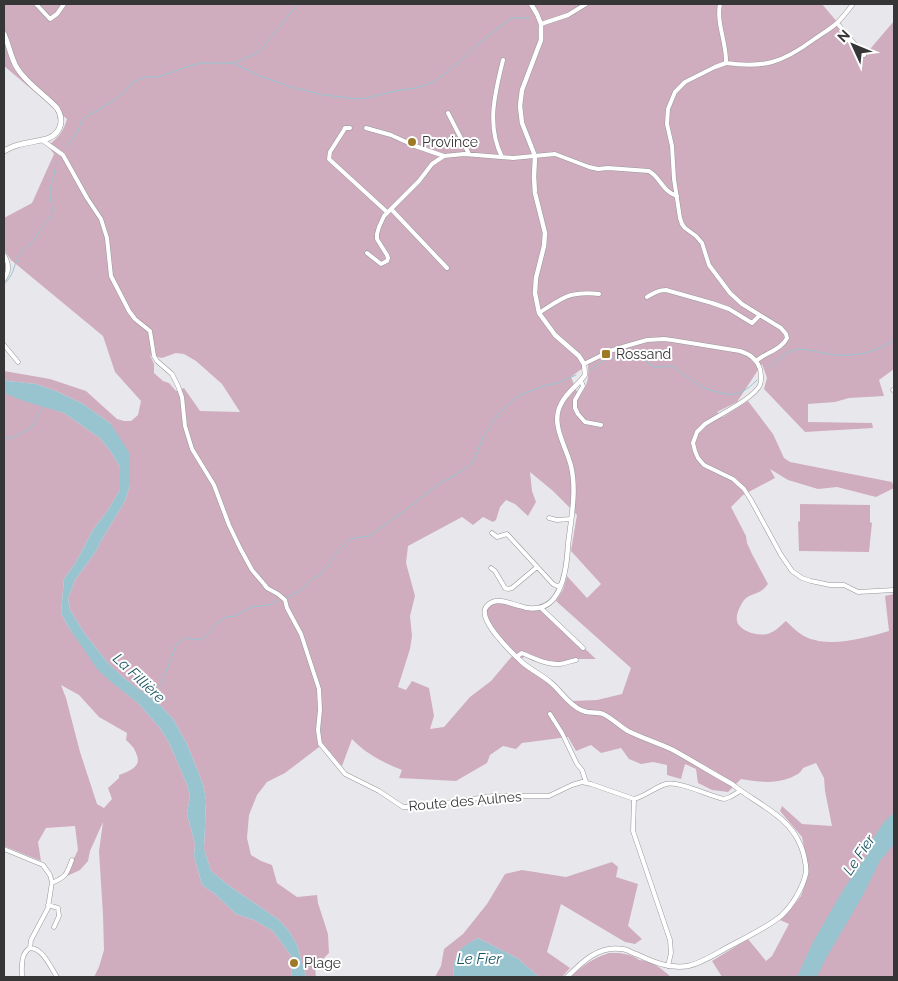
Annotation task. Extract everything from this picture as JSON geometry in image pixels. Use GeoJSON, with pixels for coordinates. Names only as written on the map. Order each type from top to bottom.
{"type":"FeatureCollection","features":[{"type":"Feature","properties":{"kind":"main road"},"geometry":{"type":"LineString","coordinates":[[4,34],[13,61],[23,76],[51,102],[60,114],[62,122],[58,130],[49,138],[18,145],[4,151]]}},
{"type":"Feature","properties":{"kind":"street"},"geometry":{"type":"LineString","coordinates":[[36,4],[50,19],[57,14],[64,4]]}},
{"type":"Feature","properties":{"kind":"street"},"geometry":{"type":"LineString","coordinates":[[530,4],[541,24],[541,40],[522,90],[520,106],[522,123],[535,156],[535,193],[545,234],[534,293],[539,313],[555,336],[579,356],[584,364],[585,375],[568,394],[557,414],[560,436],[573,478],[567,557],[561,585],[548,605],[541,608],[528,608],[500,601],[491,603],[484,612],[487,622],[516,657],[549,681],[569,702],[582,711],[602,713],[629,731],[673,750],[732,784],[781,818],[800,844],[806,873],[796,899],[781,916],[698,963],[680,967],[668,966],[624,949],[614,949],[593,955],[567,977]]}},
{"type":"Feature","properties":{"kind":"street"},"geometry":{"type":"LineString","coordinates":[[541,24],[568,15],[586,4]]}},
{"type":"Feature","properties":{"kind":"street"},"geometry":{"type":"LineString","coordinates":[[720,4],[726,63]]}},
{"type":"Feature","properties":{"kind":"street"},"geometry":{"type":"LineString","coordinates":[[756,361],[784,344],[787,338],[786,334],[781,328],[735,298],[709,265],[702,243],[682,224],[672,146],[667,124],[668,109],[675,92],[685,82],[726,63],[759,65],[790,56],[837,23],[853,4]]}},
{"type":"Feature","properties":{"kind":"street"},"geometry":{"type":"LineString","coordinates":[[837,23],[864,55]]}},
{"type":"Feature","properties":{"kind":"street"},"geometry":{"type":"LineString","coordinates":[[502,157],[493,131],[496,90],[503,60]]}},
{"type":"Feature","properties":{"kind":"street"},"geometry":{"type":"LineString","coordinates":[[448,113],[469,154]]}},
{"type":"Feature","properties":{"kind":"street"},"geometry":{"type":"LineString","coordinates":[[350,128],[345,128],[330,152],[329,159],[387,212]]}},
{"type":"Feature","properties":{"kind":"street"},"geometry":{"type":"LineString","coordinates":[[366,128],[392,135],[415,146],[444,156],[469,154],[514,158],[555,154],[598,169],[608,168],[649,172],[654,174],[669,192],[677,196]]}},
{"type":"Feature","properties":{"kind":"street","name":"Route des Aulnes"},"geometry":{"type":"LineString","coordinates":[[42,140],[63,155],[88,201],[102,219],[107,238],[111,276],[129,311],[135,319],[150,331],[154,356],[157,361],[172,374],[178,386],[182,397],[186,426],[192,449],[214,485],[229,525],[252,570],[267,588],[282,596],[301,634],[318,689],[320,744],[345,774],[379,791],[403,807],[418,807],[493,796],[549,796],[572,785],[586,782]]}},
{"type":"Feature","properties":{"kind":"street"},"geometry":{"type":"LineString","coordinates":[[367,253],[381,264],[386,261],[387,255],[377,239],[377,234],[387,212],[419,181],[432,164],[444,156]]}},
{"type":"Feature","properties":{"kind":"street"},"geometry":{"type":"LineString","coordinates":[[391,209],[447,268]]}},
{"type":"Feature","properties":{"kind":"street"},"geometry":{"type":"LineString","coordinates":[[4,255],[8,266],[4,279]]}},
{"type":"Feature","properties":{"kind":"street"},"geometry":{"type":"LineString","coordinates":[[647,297],[654,292],[666,290],[723,307],[752,323],[760,315]]}},
{"type":"Feature","properties":{"kind":"street"},"geometry":{"type":"LineString","coordinates":[[539,313],[570,295],[600,294]]}},
{"type":"Feature","properties":{"kind":"street"},"geometry":{"type":"LineString","coordinates":[[584,364],[610,351],[647,340],[664,339],[747,353],[756,361],[759,367],[761,384],[751,396],[700,428],[693,443],[698,458],[704,465],[734,479],[744,490],[785,562],[796,574],[817,583],[830,585],[844,584],[858,592],[894,590]]}},
{"type":"Feature","properties":{"kind":"street"},"geometry":{"type":"LineString","coordinates":[[4,344],[18,362]]}},
{"type":"Feature","properties":{"kind":"street"},"geometry":{"type":"LineString","coordinates":[[581,381],[583,386],[574,400],[575,408],[585,422],[601,425]]}},
{"type":"Feature","properties":{"kind":"street"},"geometry":{"type":"LineString","coordinates":[[550,518],[557,520],[571,519]]}},
{"type":"Feature","properties":{"kind":"street"},"geometry":{"type":"LineString","coordinates":[[492,533],[497,537],[508,534],[553,584],[556,586],[561,585]]}},
{"type":"Feature","properties":{"kind":"street"},"geometry":{"type":"LineString","coordinates":[[491,568],[495,571],[505,588],[508,589],[512,588],[537,568]]}},
{"type":"Feature","properties":{"kind":"street"},"geometry":{"type":"LineString","coordinates":[[541,608],[583,648]]}},
{"type":"Feature","properties":{"kind":"street"},"geometry":{"type":"LineString","coordinates":[[516,657],[522,653],[554,664],[576,660]]}},
{"type":"Feature","properties":{"kind":"street"},"geometry":{"type":"LineString","coordinates":[[550,714],[582,770],[586,782],[634,799],[670,784],[680,785],[724,799],[740,791]]}},
{"type":"Feature","properties":{"kind":"street"},"geometry":{"type":"LineString","coordinates":[[634,799],[633,831],[670,940],[671,953],[668,966]]}},
{"type":"Feature","properties":{"kind":"street"},"geometry":{"type":"LineString","coordinates":[[4,849],[43,865],[50,875],[52,882],[46,913],[31,940],[30,948],[23,956],[22,977]]}},
{"type":"Feature","properties":{"kind":"street"},"geometry":{"type":"LineString","coordinates":[[52,882],[64,877],[72,860]]}},
{"type":"Feature","properties":{"kind":"street"},"geometry":{"type":"LineString","coordinates":[[48,905],[58,908],[59,916],[54,927]]}},
{"type":"Feature","properties":{"kind":"street"},"geometry":{"type":"LineString","coordinates":[[30,948],[40,951],[57,977]]}},
{"type":"Feature","properties":{"kind":"shaded area"},"geometry":{"type":"Polygon","coordinates":[[[4,4],[822,4],[865,55],[894,21],[894,369],[879,380],[884,396],[849,398],[835,402],[808,404],[808,422],[872,423],[873,428],[805,432],[764,389],[767,378],[762,364],[737,402],[717,412],[723,417],[748,401],[773,434],[784,458],[790,462],[892,482],[894,488],[876,497],[837,487],[818,489],[788,480],[770,469],[775,478],[743,495],[731,507],[768,584],[762,591],[747,598],[740,607],[737,614],[737,622],[744,630],[762,635],[774,631],[786,621],[803,635],[823,642],[852,640],[872,636],[889,631],[885,596],[894,594],[894,977],[722,977],[712,961],[748,939],[766,961],[772,956],[789,924],[780,920],[801,896],[809,872],[802,837],[780,811],[782,806],[802,824],[832,826],[824,778],[816,763],[803,768],[798,774],[784,780],[766,782],[741,779],[728,792],[712,790],[698,783],[696,769],[685,764],[681,779],[667,775],[667,765],[653,762],[641,764],[629,759],[621,748],[601,753],[591,745],[576,751],[568,737],[522,743],[516,749],[503,746],[490,755],[487,763],[456,781],[399,778],[402,770],[376,758],[352,739],[342,766],[323,744],[285,773],[267,782],[257,795],[249,815],[247,838],[251,855],[272,865],[277,883],[297,897],[317,895],[328,934],[329,953],[315,967],[316,977],[306,977],[297,945],[289,931],[279,920],[211,871],[204,849],[206,800],[203,784],[187,744],[173,719],[159,704],[124,678],[108,663],[85,634],[70,610],[68,599],[75,580],[96,551],[125,501],[130,485],[130,469],[111,424],[83,404],[58,392],[36,384],[8,381],[4,379],[4,371],[50,379],[86,391],[117,419],[124,421],[131,421],[138,415],[141,401],[115,372],[103,336],[11,260],[4,250],[4,218],[32,203],[54,154],[48,146],[60,134],[67,119],[4,66],[4,4]],[[176,353],[162,358],[150,355],[154,364],[154,373],[163,381],[169,383],[176,391],[184,388],[200,411],[240,412],[222,384],[196,361],[184,354],[176,353]],[[588,364],[571,377],[579,397],[587,381],[588,364]],[[530,472],[532,491],[536,502],[528,516],[515,504],[506,500],[500,507],[496,520],[493,522],[483,517],[473,525],[462,517],[408,546],[406,563],[415,596],[410,616],[412,636],[410,649],[398,687],[406,690],[412,681],[429,688],[434,716],[430,729],[444,727],[470,697],[491,681],[513,655],[489,626],[485,608],[495,602],[541,608],[596,659],[573,659],[558,663],[525,656],[520,660],[572,701],[597,700],[622,694],[631,668],[556,601],[563,590],[567,576],[587,598],[601,584],[571,551],[577,515],[553,491],[530,472]]]}},
{"type":"Feature","properties":{"kind":"shaded area"},"geometry":{"type":"Polygon","coordinates":[[[4,393],[64,413],[100,438],[120,467],[120,490],[93,530],[76,562],[64,579],[61,613],[69,628],[111,681],[138,703],[160,728],[170,745],[190,796],[187,814],[195,844],[194,856],[202,885],[215,894],[236,914],[254,920],[273,931],[292,957],[291,977],[94,977],[104,950],[99,851],[103,822],[90,851],[88,861],[80,870],[65,877],[78,850],[75,826],[46,828],[38,842],[41,861],[4,846],[4,393]],[[61,685],[97,804],[104,808],[112,799],[108,788],[119,778],[119,775],[134,768],[138,758],[126,740],[127,733],[99,717],[79,695],[61,685]]]}},
{"type":"Feature","properties":{"kind":"shaded area"},"geometry":{"type":"Polygon","coordinates":[[[800,504],[870,505],[870,522],[872,523],[869,552],[799,551],[798,522],[800,521],[800,504]]]}},
{"type":"Feature","properties":{"kind":"shaded area"},"geometry":{"type":"Polygon","coordinates":[[[612,862],[618,867],[616,877],[638,884],[628,926],[642,939],[635,944],[625,942],[561,904],[547,952],[570,968],[562,977],[539,977],[517,958],[478,938],[458,953],[453,977],[435,977],[441,966],[444,949],[463,934],[487,904],[505,874],[522,870],[566,877],[612,862]]]}},
{"type":"Feature","properties":{"kind":"shaded area"},"geometry":{"type":"Polygon","coordinates":[[[609,953],[621,953],[652,963],[671,977],[571,977],[588,962],[609,953]]]}},
{"type":"Feature","properties":{"kind":"water"},"geometry":{"type":"Polygon","coordinates":[[[4,379],[36,384],[83,404],[111,424],[130,454],[130,485],[125,501],[96,551],[75,580],[68,599],[70,610],[85,634],[108,663],[124,678],[159,704],[173,719],[187,744],[203,784],[206,800],[204,849],[211,871],[279,920],[289,931],[297,945],[306,977],[291,977],[292,957],[273,931],[254,920],[236,914],[215,894],[202,885],[194,856],[195,844],[187,814],[190,796],[170,745],[160,728],[138,703],[98,670],[61,613],[64,579],[76,562],[93,530],[120,490],[120,467],[100,438],[64,413],[4,393],[4,379]]]}},
{"type":"Feature","properties":{"kind":"water"},"geometry":{"type":"Polygon","coordinates":[[[894,812],[894,844],[880,861],[817,977],[797,977],[813,942],[839,897],[867,855],[874,837],[884,822],[894,812]]]}},
{"type":"Feature","properties":{"kind":"water","name":"Le Fier"},"geometry":{"type":"Polygon","coordinates":[[[478,938],[517,958],[539,977],[453,977],[458,953],[478,938]]]}},
{"type":"Feature","properties":{"kind":"waterway"},"geometry":{"type":"LineString","coordinates":[[234,63],[259,52],[298,4]]}},
{"type":"Feature","properties":{"kind":"waterway"},"geometry":{"type":"LineString","coordinates":[[66,147],[86,117],[121,95],[133,82],[146,77],[158,77],[201,63],[233,63],[260,76],[291,87],[324,95],[357,99],[367,98],[416,88],[434,82],[511,18],[529,18]]}},
{"type":"Feature","properties":{"kind":"waterway"},"geometry":{"type":"LineString","coordinates":[[4,284],[12,274],[20,255],[35,239],[41,228],[50,218],[52,209],[50,191],[56,161]]}},
{"type":"Feature","properties":{"kind":"waterway"},"geometry":{"type":"LineString","coordinates":[[769,368],[784,355],[798,349],[851,355],[877,349],[894,340]]}},
{"type":"Feature","properties":{"kind":"waterway"},"geometry":{"type":"LineString","coordinates":[[590,370],[608,359],[639,357],[654,367],[674,367],[691,380],[714,391],[730,394],[737,393],[744,391],[757,380]]}},
{"type":"Feature","properties":{"kind":"waterway"},"geometry":{"type":"LineString","coordinates":[[286,598],[301,590],[312,579],[320,575],[338,551],[350,539],[369,536],[438,484],[456,475],[473,462],[484,435],[498,414],[518,396],[576,375]]}},
{"type":"Feature","properties":{"kind":"waterway"},"geometry":{"type":"LineString","coordinates":[[4,436],[10,439],[31,428],[44,405]]}},
{"type":"Feature","properties":{"kind":"waterway","name":"La Fillière"},"geometry":{"type":"LineString","coordinates":[[152,698],[151,691],[161,684],[176,645],[185,638],[198,640],[204,638],[217,623],[226,617],[235,616],[251,607],[269,605],[278,600]]}},
{"type":"Feature","properties":{"kind":"place","name":"Province"},"geometry":{"type":"Point","coordinates":[412,142]}},
{"type":"Feature","properties":{"kind":"place","name":"Rossand"},"geometry":{"type":"Point","coordinates":[606,354]}},
{"type":"Feature","properties":{"kind":"place","name":"Plage"},"geometry":{"type":"Point","coordinates":[294,963]}}]}
